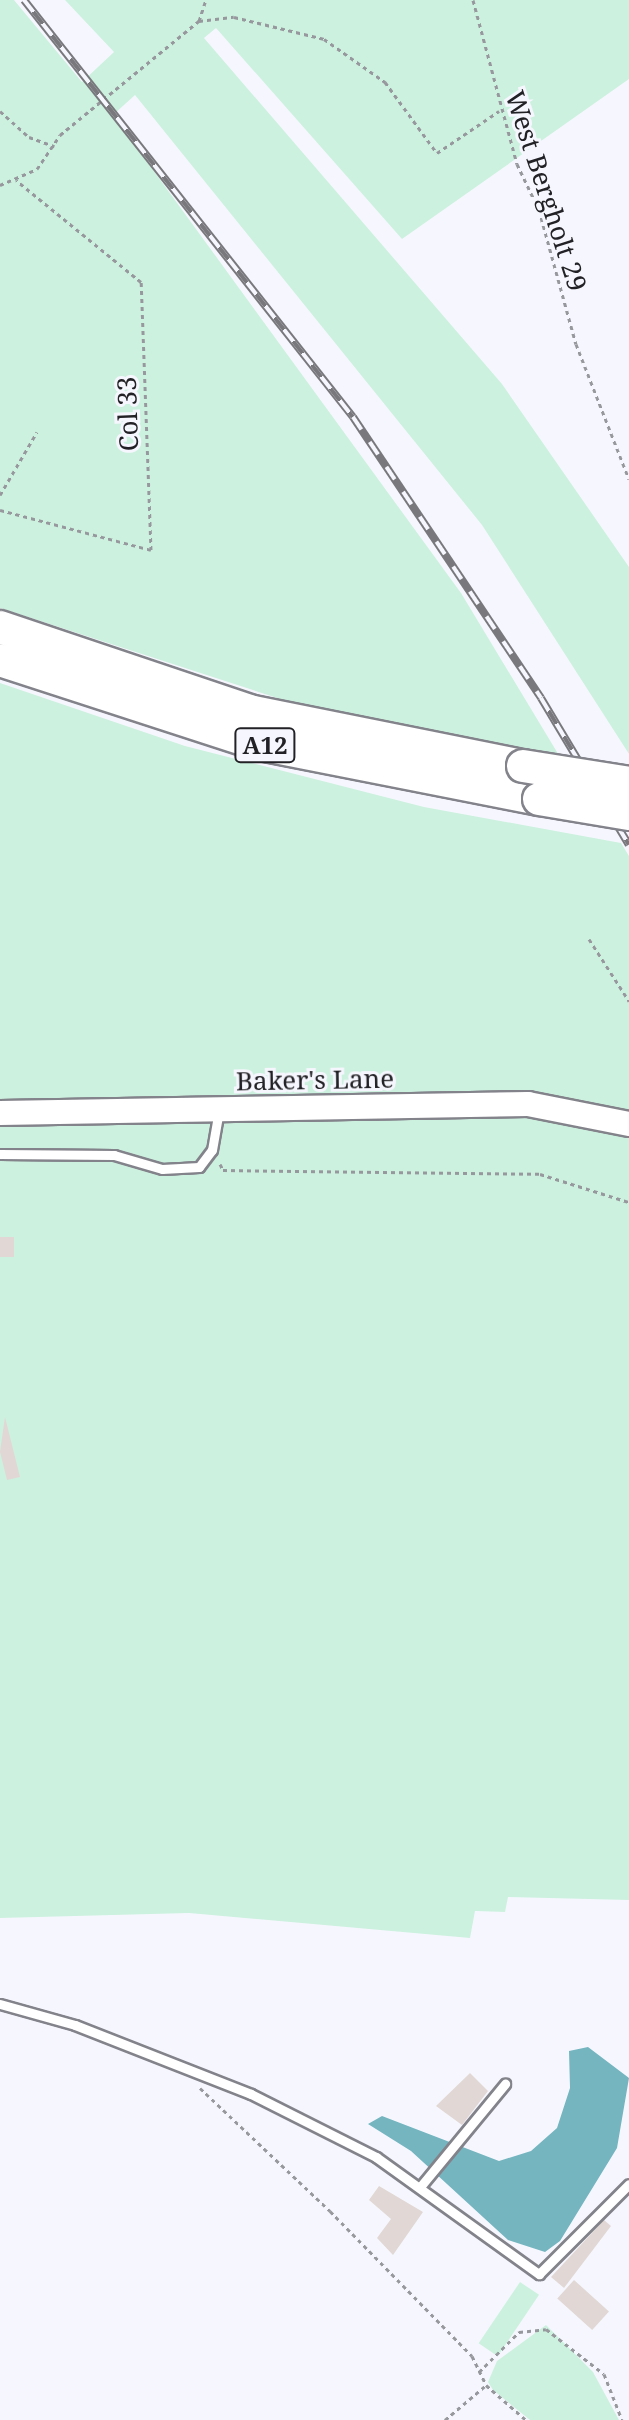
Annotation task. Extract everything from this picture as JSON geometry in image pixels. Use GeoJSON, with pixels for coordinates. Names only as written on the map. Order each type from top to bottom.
{"type":"FeatureCollection","features":[{"type":"Feature","properties":{"kind":"highway","name":"A12"},"geometry":{"type":"LineString","coordinates":[[0,627],[249,711],[523,766],[629,783]]}},
{"type":"Feature","properties":{"kind":"highway","name":"A12"},"geometry":{"type":"LineString","coordinates":[[0,660],[259,744],[629,814]]}},
{"type":"Feature","properties":{"kind":"street","name":"Baker's Lane"},"geometry":{"type":"LineString","coordinates":[[0,1113],[528,1104],[629,1124]]}},
{"type":"Feature","properties":{"kind":"lane"},"geometry":{"type":"LineString","coordinates":[[0,1154],[114,1155],[162,1169],[199,1167],[212,1150],[219,1110]]}},
{"type":"Feature","properties":{"kind":"lane"},"geometry":{"type":"LineString","coordinates":[[0,2004],[155,2055],[251,2094],[420,2187],[539,2274],[629,2184]]}},
{"type":"Feature","properties":{"kind":"lane"},"geometry":{"type":"LineString","coordinates":[[420,2187],[505,2084]]}},
{"type":"Feature","properties":{"kind":"path"},"geometry":{"type":"LineString","coordinates":[[0,185],[37,169],[54,146],[199,21],[206,0]]}},
{"type":"Feature","properties":{"kind":"path","name":"West Bergholt 29"},"geometry":{"type":"LineString","coordinates":[[473,0],[499,111],[629,479]]}},
{"type":"Feature","properties":{"kind":"path"},"geometry":{"type":"LineString","coordinates":[[199,21],[234,17],[324,39],[385,82],[437,153],[499,111]]}},
{"type":"Feature","properties":{"kind":"path"},"geometry":{"type":"LineString","coordinates":[[0,111],[29,137],[54,146]]}},
{"type":"Feature","properties":{"kind":"path","name":"Col 33"},"geometry":{"type":"LineString","coordinates":[[0,510],[151,550],[141,282],[16,180]]}},
{"type":"Feature","properties":{"kind":"path"},"geometry":{"type":"LineString","coordinates":[[0,495],[37,432]]}},
{"type":"Feature","properties":{"kind":"path"},"geometry":{"type":"LineString","coordinates":[[589,939],[629,1001]]}},
{"type":"Feature","properties":{"kind":"path"},"geometry":{"type":"LineString","coordinates":[[212,1150],[223,1170],[540,1174],[629,1202]]}},
{"type":"Feature","properties":{"kind":"path"},"geometry":{"type":"LineString","coordinates":[[188,2077],[330,2211],[479,2372],[486,2385],[526,2420]]}},
{"type":"Feature","properties":{"kind":"path"},"geometry":{"type":"LineString","coordinates":[[479,2372],[519,2332],[546,2329],[604,2374],[622,2420]]}},
{"type":"Feature","properties":{"kind":"path"},"geometry":{"type":"LineString","coordinates":[[445,2420],[486,2385]]}},
{"type":"Feature","properties":{"kind":"green space"},"geometry":{"type":"Polygon","coordinates":[[[0,0],[14,0],[82,82],[114,52],[65,0],[629,0],[629,79],[402,239],[216,28],[204,38],[502,384],[629,567],[629,754],[482,525],[135,95],[113,115],[461,593],[560,757],[302,706],[0,608],[0,0]]]}},
{"type":"Feature","properties":{"kind":"green space"},"geometry":{"type":"Polygon","coordinates":[[[0,683],[185,746],[424,807],[621,843],[629,856],[629,1900],[508,1897],[505,1912],[475,1911],[470,1938],[189,1913],[0,1918],[0,683]]]}},
{"type":"Feature","properties":{"kind":"green space"},"geometry":{"type":"Polygon","coordinates":[[[520,2282],[539,2295],[498,2356],[479,2343],[520,2282]]]}},
{"type":"Feature","properties":{"kind":"green space"},"geometry":{"type":"Polygon","coordinates":[[[546,2325],[593,2372],[619,2420],[530,2420],[493,2390],[488,2382],[497,2361],[546,2325]]]}},
{"type":"Feature","properties":{"kind":"water"},"geometry":{"type":"Polygon","coordinates":[[[588,2047],[629,2078],[617,2148],[560,2241],[545,2252],[508,2240],[411,2151],[368,2124],[382,2116],[499,2161],[531,2151],[557,2128],[570,2088],[569,2051],[588,2047]]]}},
{"type":"Feature","properties":{"kind":"building"},"geometry":{"type":"Polygon","coordinates":[[[0,1237],[14,1237],[14,1257],[0,1257],[0,1237]]]}},
{"type":"Feature","properties":{"kind":"building"},"geometry":{"type":"Polygon","coordinates":[[[5,1417],[20,1477],[7,1480],[0,1452],[5,1417]]]}},
{"type":"Feature","properties":{"kind":"building"},"geometry":{"type":"Polygon","coordinates":[[[470,2073],[488,2091],[462,2125],[436,2106],[470,2073]]]}},
{"type":"Feature","properties":{"kind":"building"},"geometry":{"type":"Polygon","coordinates":[[[379,2186],[423,2212],[393,2255],[377,2238],[391,2219],[369,2200],[379,2186]]]}},
{"type":"Feature","properties":{"kind":"building"},"geometry":{"type":"Polygon","coordinates":[[[604,2220],[611,2226],[564,2288],[551,2277],[604,2220]]]}},
{"type":"Feature","properties":{"kind":"building"},"geometry":{"type":"Polygon","coordinates":[[[574,2280],[609,2311],[592,2330],[557,2299],[574,2280]]]}},
{"type":"Feature","properties":{"kind":"railway"},"geometry":{"type":"LineString","coordinates":[[24,0],[353,417],[541,698],[629,845]]}}]}
